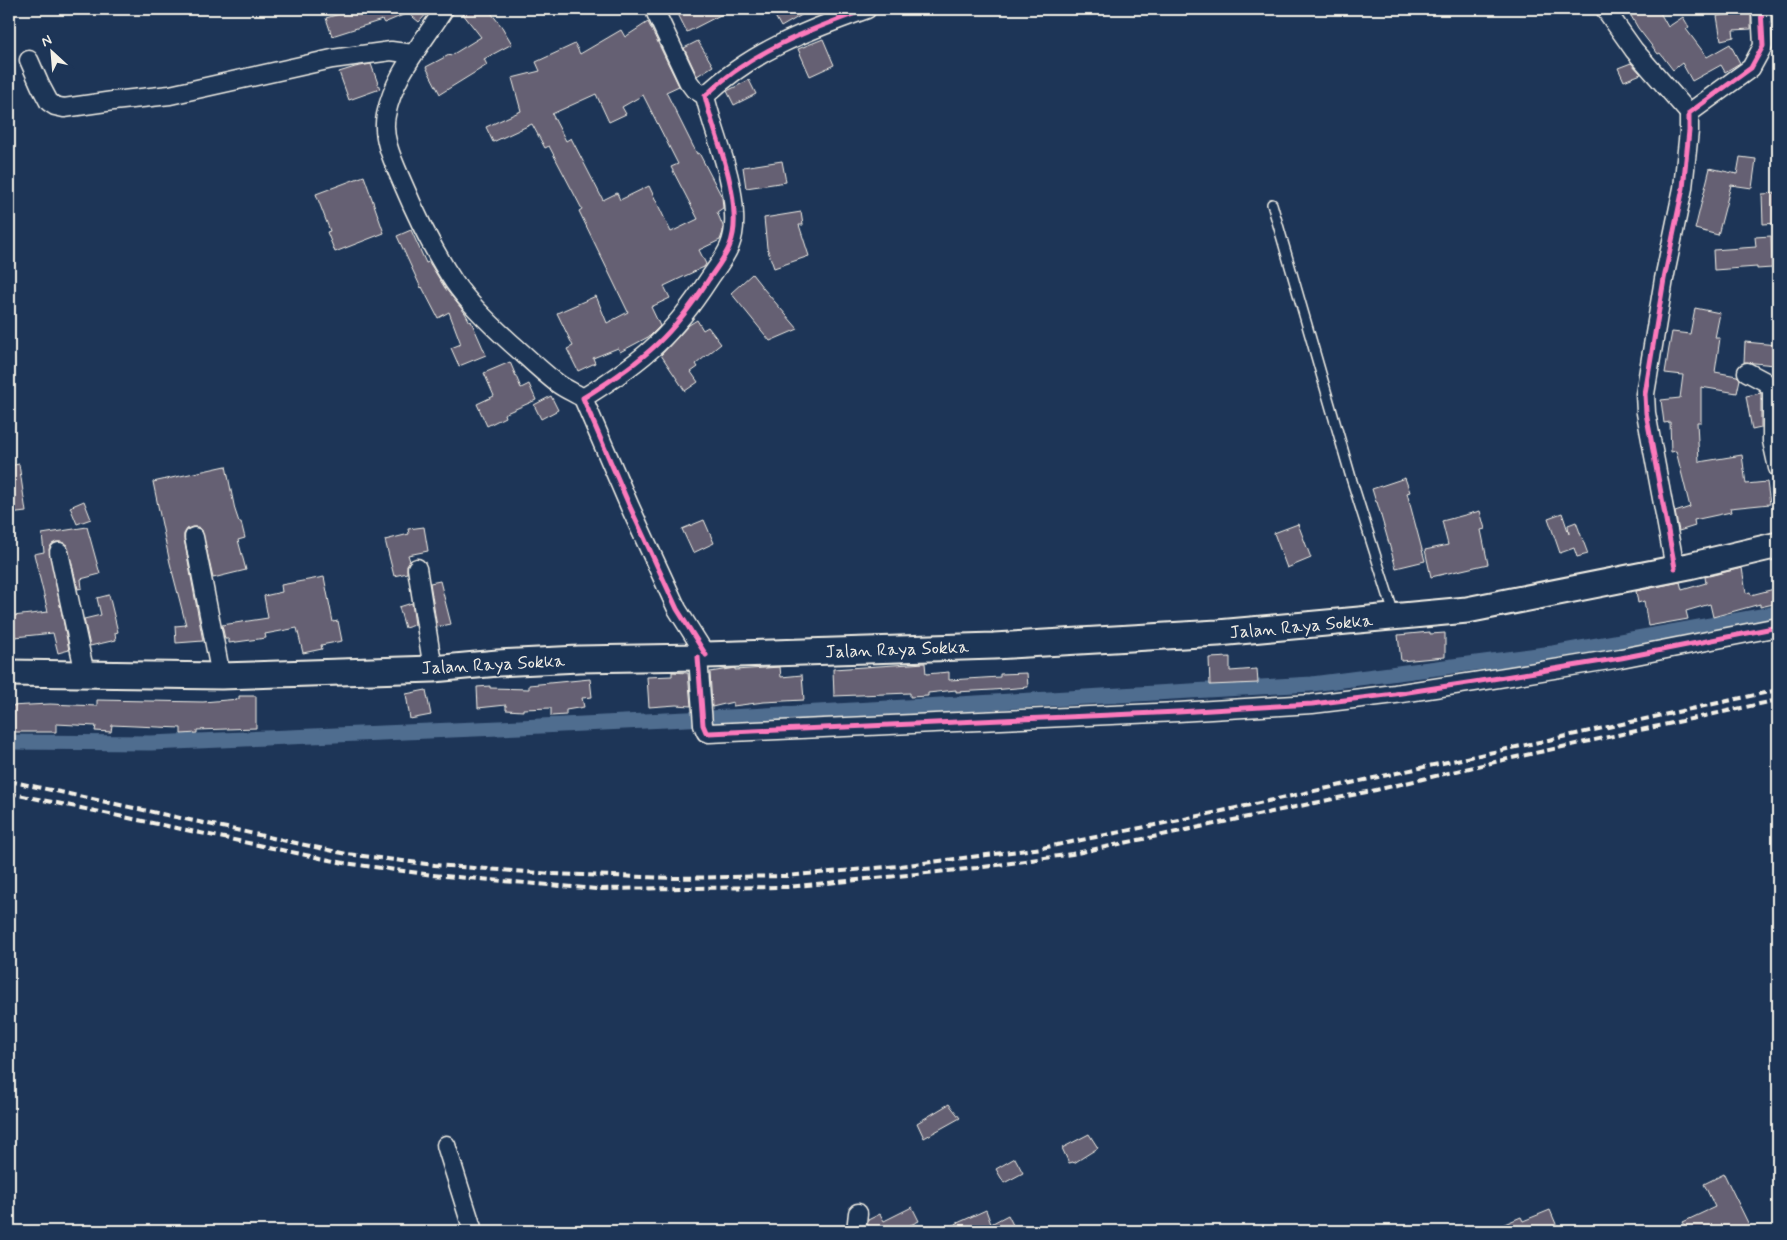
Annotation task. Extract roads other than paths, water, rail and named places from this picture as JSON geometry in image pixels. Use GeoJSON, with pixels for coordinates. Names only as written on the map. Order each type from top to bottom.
{"type":"FeatureCollection","features":[{"type":"Feature","properties":{"kind":"main road","name":"Jalan Raya Sokka"},"geometry":{"type":"LineString","coordinates":[[9,673],[221,676],[433,668],[570,660],[994,646],[1189,635],[1467,610],[1778,545]]}},
{"type":"Feature","properties":{"kind":"street"},"geometry":{"type":"LineString","coordinates":[[444,9],[399,77],[386,116],[386,136],[393,161],[408,197],[454,282],[488,322],[557,383],[583,398],[677,609],[702,656],[701,696],[703,725],[706,732],[1178,712],[1312,704],[1395,694],[1621,658],[1778,627]]}},
{"type":"Feature","properties":{"kind":"street"},"geometry":{"type":"LineString","coordinates":[[705,96],[725,78],[775,46],[814,28],[867,9]]}},
{"type":"Feature","properties":{"kind":"street"},"geometry":{"type":"LineString","coordinates":[[1605,9],[1634,50],[1689,113],[1683,188],[1664,279],[1645,394],[1646,413],[1675,568]]}},
{"type":"Feature","properties":{"kind":"street"},"geometry":{"type":"LineString","coordinates":[[1689,113],[1751,68],[1763,46],[1761,9]]}},
{"type":"Feature","properties":{"kind":"street"},"geometry":{"type":"LineString","coordinates":[[583,398],[630,365],[669,331],[702,290],[727,254],[734,235],[732,190],[705,96],[694,89],[688,80],[656,13]]}},
{"type":"Feature","properties":{"kind":"street"},"geometry":{"type":"LineString","coordinates":[[29,60],[49,102],[64,108],[170,95],[332,59],[391,51],[413,54]]}},
{"type":"Feature","properties":{"kind":"street"},"geometry":{"type":"LineString","coordinates":[[1747,372],[1764,381],[1772,389],[1772,441],[1778,468]]}},
{"type":"Feature","properties":{"kind":"street"},"geometry":{"type":"LineString","coordinates":[[194,537],[221,676]]}},
{"type":"Feature","properties":{"kind":"street"},"geometry":{"type":"LineString","coordinates":[[59,552],[85,674]]}},
{"type":"Feature","properties":{"kind":"street"},"geometry":{"type":"LineString","coordinates":[[417,568],[433,668]]}},
{"type":"Feature","properties":{"kind":"street"},"geometry":{"type":"LineString","coordinates":[[446,1145],[473,1231]]}},
{"type":"Feature","properties":{"kind":"street"},"geometry":{"type":"LineString","coordinates":[[856,1231],[858,1213]]}},
{"type":"Feature","properties":{"kind":"lane"},"geometry":{"type":"LineString","coordinates":[[1272,204],[1352,481],[1394,617]]}},
{"type":"Feature","properties":{"kind":"waterway"},"geometry":{"type":"LineString","coordinates":[[9,742],[151,743],[520,727],[1312,684],[1553,653],[1778,613]]}},
{"type":"Feature","properties":{"kind":"railway"},"geometry":{"type":"LineString","coordinates":[[9,781],[347,854],[435,865],[552,874],[674,878],[785,876],[899,866],[1042,848],[1204,815],[1778,690]]}},
{"type":"Feature","properties":{"kind":"railway"},"geometry":{"type":"LineString","coordinates":[[9,793],[344,863],[433,875],[596,889],[787,887],[977,868],[1072,854],[1376,790],[1512,758],[1778,700]]}}]}
